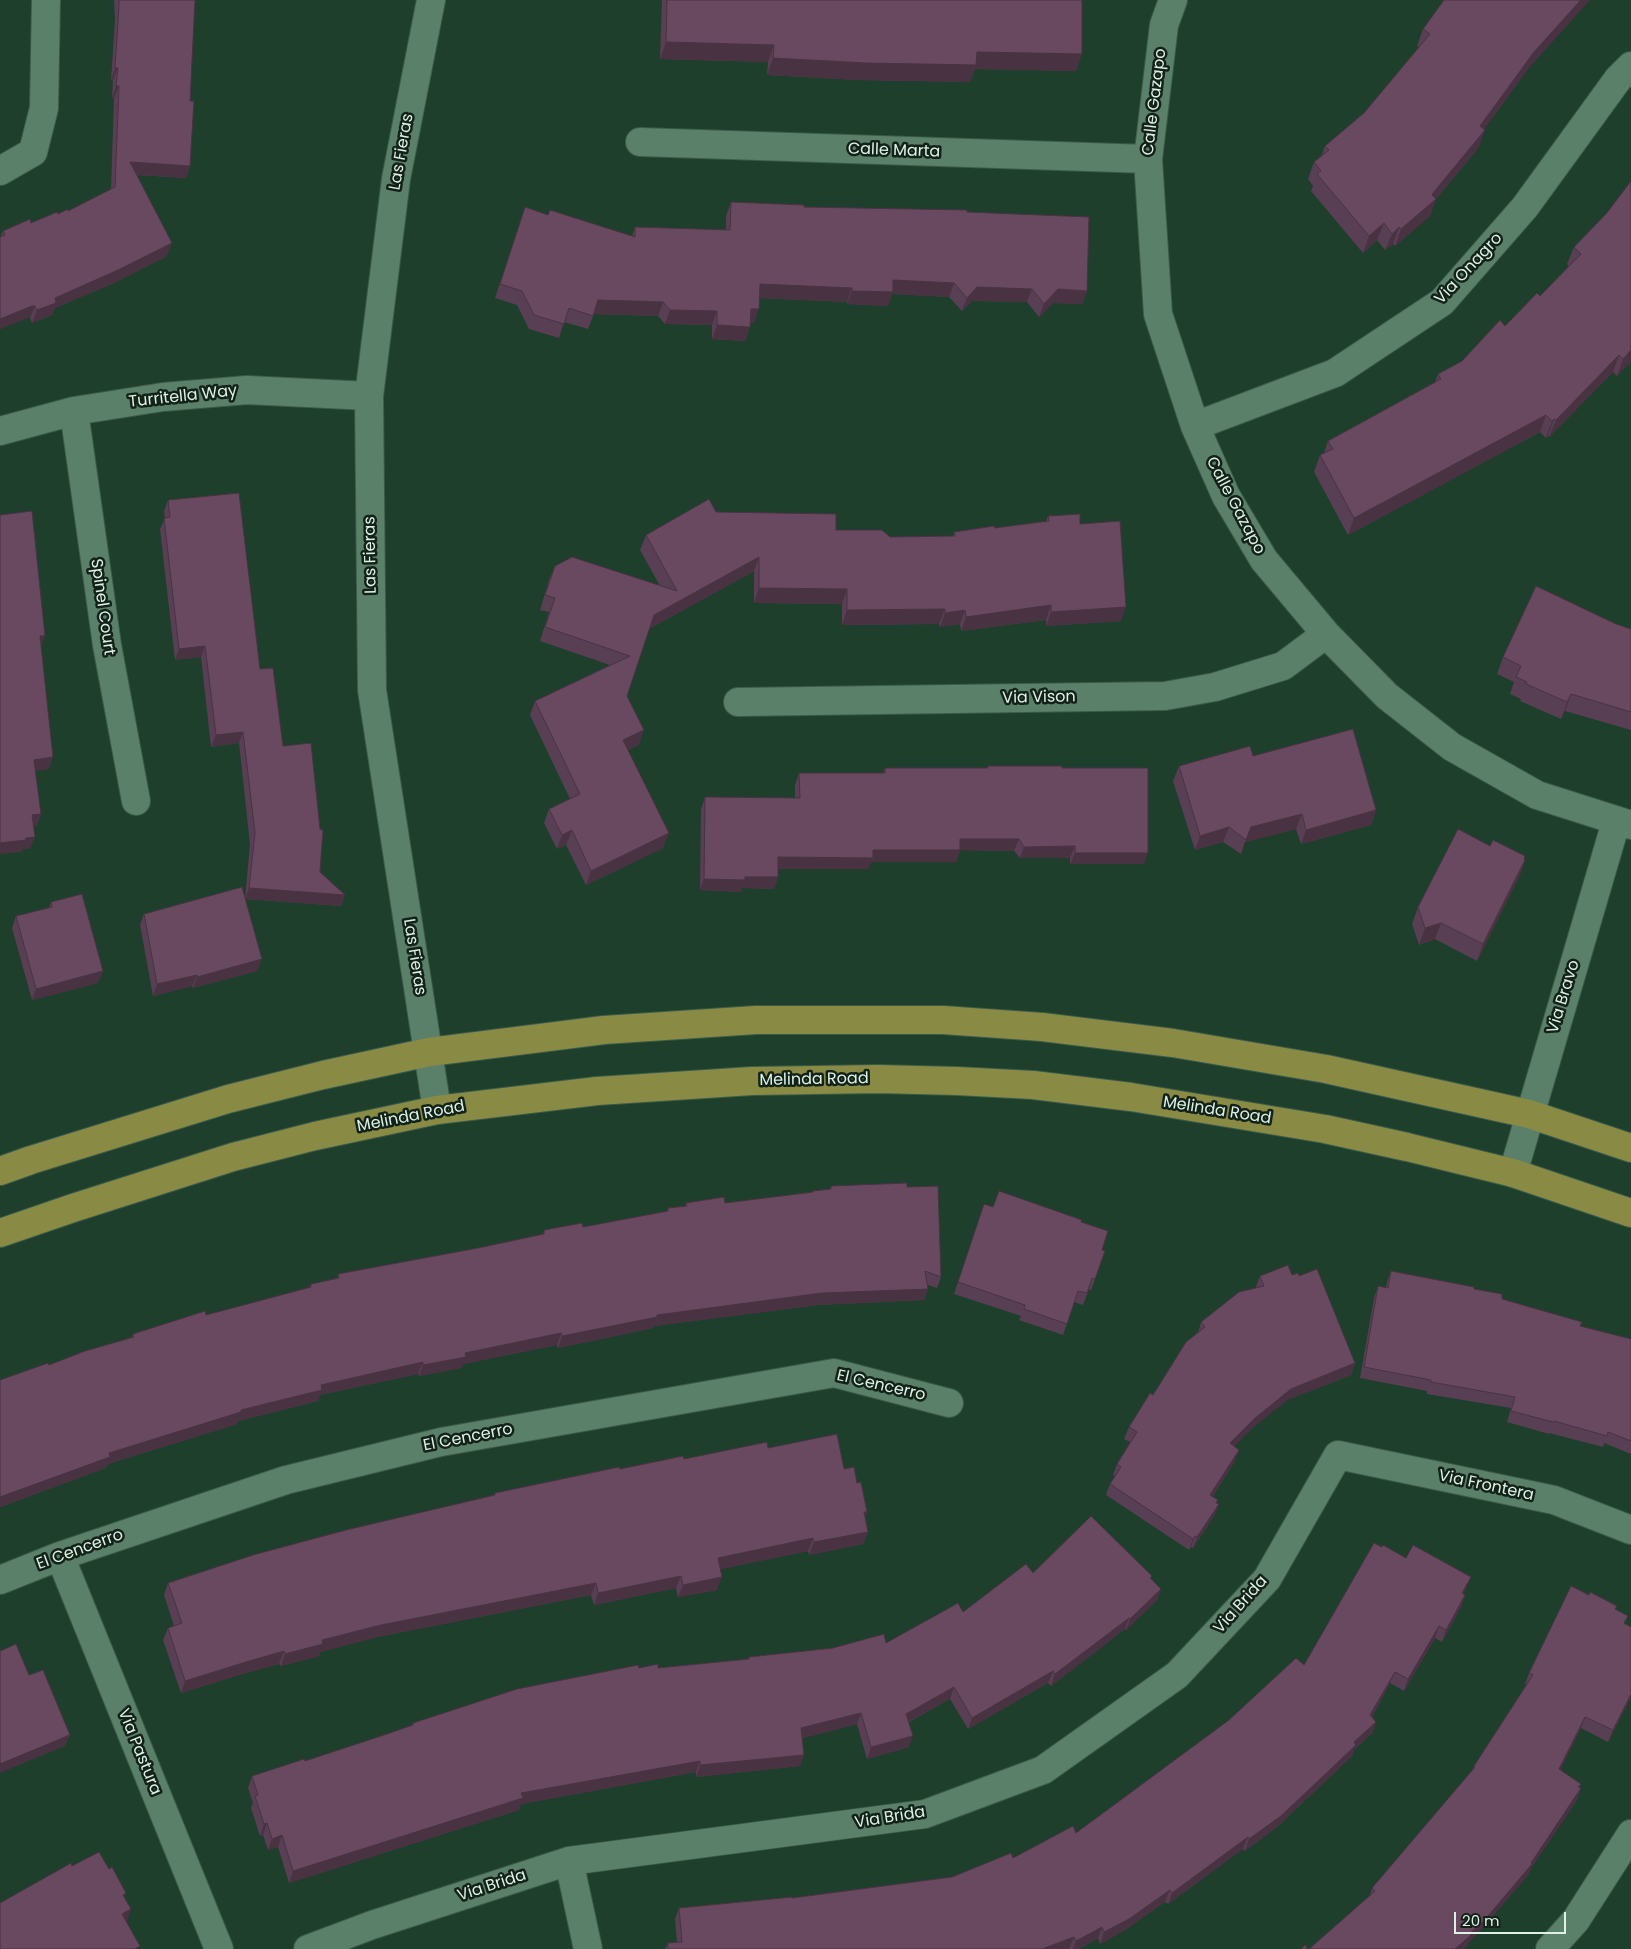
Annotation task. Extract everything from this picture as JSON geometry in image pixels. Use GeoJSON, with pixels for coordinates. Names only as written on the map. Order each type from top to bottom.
{"type":"FeatureCollection","features":[{"type":"Feature","properties":{"kind":"main road"},"geometry":{"type":"LineString","coordinates":[[0,1171],[228,1099],[323,1074],[429,1052],[604,1030],[756,1020],[943,1020],[1042,1027],[1173,1043],[1326,1069],[1530,1114],[1631,1148]]}},
{"type":"Feature","properties":{"kind":"main road","name":"Melinda Road"},"geometry":{"type":"LineString","coordinates":[[0,1234],[82,1205],[233,1158],[315,1136],[437,1110],[597,1090],[752,1081],[878,1079],[1033,1085],[1131,1097],[1325,1129],[1513,1173],[1631,1213]]}},
{"type":"Feature","properties":{"kind":"street"},"geometry":{"type":"LineString","coordinates":[[0,171],[33,152],[44,108],[46,0]]}},
{"type":"Feature","properties":{"kind":"street","name":"Las Fieras"},"geometry":{"type":"LineString","coordinates":[[431,0],[396,179],[369,396],[372,690],[437,1110]]}},
{"type":"Feature","properties":{"kind":"street","name":"Calle Gazapo"},"geometry":{"type":"LineString","coordinates":[[1173,0],[1164,26],[1148,159],[1158,314],[1195,426],[1226,496],[1264,560],[1326,634],[1387,696],[1452,747],[1537,795],[1624,824]]}},
{"type":"Feature","properties":{"kind":"street","name":"Via Onagro"},"geometry":{"type":"LineString","coordinates":[[1195,426],[1335,373],[1442,302],[1525,207],[1618,79],[1631,66]]}},
{"type":"Feature","properties":{"kind":"street","name":"Calle Marta"},"geometry":{"type":"LineString","coordinates":[[640,142],[1148,159]]}},
{"type":"Feature","properties":{"kind":"street","name":"Turritella Way"},"geometry":{"type":"LineString","coordinates":[[0,431],[74,411],[163,397],[247,390],[369,396]]}},
{"type":"Feature","properties":{"kind":"street","name":"Spinel Court"},"geometry":{"type":"LineString","coordinates":[[74,411],[107,645],[136,802]]}},
{"type":"Feature","properties":{"kind":"street","name":"Via Vison"},"geometry":{"type":"LineString","coordinates":[[738,702],[1165,696],[1215,687],[1282,666],[1326,634]]}},
{"type":"Feature","properties":{"kind":"street","name":"Via Bravo"},"geometry":{"type":"LineString","coordinates":[[1513,1173],[1530,1114],[1624,824]]}},
{"type":"Feature","properties":{"kind":"street","name":"El Cencerro"},"geometry":{"type":"LineString","coordinates":[[0,1580],[60,1556],[286,1480],[441,1442],[834,1373],[949,1403]]}},
{"type":"Feature","properties":{"kind":"street","name":"Via Frontera"},"geometry":{"type":"LineString","coordinates":[[1338,1455],[1554,1500],[1631,1530]]}},
{"type":"Feature","properties":{"kind":"street","name":"Via Brida"},"geometry":{"type":"LineString","coordinates":[[308,1949],[372,1925],[569,1861],[925,1814],[1043,1770],[1177,1675],[1222,1627],[1266,1579],[1338,1455]]}},
{"type":"Feature","properties":{"kind":"street","name":"Via Pastura"},"geometry":{"type":"LineString","coordinates":[[60,1556],[219,1949]]}},
{"type":"Feature","properties":{"kind":"street"},"geometry":{"type":"LineString","coordinates":[[1550,1949],[1576,1920],[1631,1834]]}},
{"type":"Feature","properties":{"kind":"street"},"geometry":{"type":"LineString","coordinates":[[569,1861],[588,1949]]}},
{"type":"Feature","properties":{"kind":"building"},"geometry":{"type":"Polygon","coordinates":[[[119,0],[195,0],[190,101],[194,101],[190,166],[130,162],[172,243],[55,298],[56,303],[37,310],[35,306],[32,306],[0,319],[0,237],[5,235],[3,231],[30,219],[31,223],[57,212],[58,214],[68,209],[68,211],[115,187],[119,86],[116,86],[118,68],[115,68],[119,0]]]}},
{"type":"Feature","properties":{"kind":"building"},"geometry":{"type":"Polygon","coordinates":[[[667,0],[1082,0],[1082,54],[977,52],[976,65],[865,63],[773,58],[774,45],[666,42],[667,0]]]}},
{"type":"Feature","properties":{"kind":"building"},"geometry":{"type":"Polygon","coordinates":[[[1444,0],[1581,0],[1534,52],[1480,126],[1485,130],[1433,193],[1432,195],[1436,199],[1401,229],[1399,227],[1392,234],[1384,223],[1369,236],[1317,174],[1321,171],[1314,162],[1329,150],[1325,146],[1364,113],[1430,34],[1423,29],[1444,0]]]}},
{"type":"Feature","properties":{"kind":"building"},"geometry":{"type":"Polygon","coordinates":[[[1631,181],[1631,350],[1623,359],[1619,355],[1556,420],[1552,421],[1546,415],[1354,518],[1320,455],[1333,449],[1328,441],[1441,379],[1438,374],[1462,361],[1500,320],[1505,326],[1537,293],[1540,296],[1581,254],[1574,247],[1606,214],[1631,181]]]}},
{"type":"Feature","properties":{"kind":"building"},"geometry":{"type":"Polygon","coordinates":[[[731,202],[804,205],[804,207],[967,210],[967,212],[1089,217],[1087,291],[1058,289],[1044,304],[1032,289],[977,287],[967,298],[954,283],[893,280],[893,292],[852,291],[852,288],[760,284],[759,309],[751,309],[750,327],[717,325],[717,311],[670,310],[663,302],[598,300],[593,316],[569,308],[564,324],[534,315],[522,291],[500,284],[525,207],[548,215],[550,210],[635,237],[635,227],[730,230],[731,202]]]}},
{"type":"Feature","properties":{"kind":"building"},"geometry":{"type":"Polygon","coordinates":[[[239,493],[260,669],[273,668],[283,746],[311,743],[320,829],[323,830],[320,872],[345,895],[249,888],[255,833],[243,732],[216,735],[205,646],[179,649],[164,518],[170,517],[168,500],[239,493]]]}},
{"type":"Feature","properties":{"kind":"building"},"geometry":{"type":"Polygon","coordinates":[[[709,499],[716,512],[836,514],[836,530],[882,530],[890,537],[955,536],[954,532],[1049,521],[1048,516],[1080,514],[1080,524],[1120,521],[1126,607],[1051,612],[1051,605],[966,617],[965,610],[945,613],[945,609],[847,610],[847,589],[759,588],[759,557],[654,615],[627,696],[644,730],[623,740],[669,833],[591,871],[572,830],[562,835],[549,809],[580,794],[535,701],[630,656],[545,627],[555,598],[545,595],[555,566],[572,557],[677,591],[646,535],[709,499]]]}},
{"type":"Feature","properties":{"kind":"building"},"geometry":{"type":"Polygon","coordinates":[[[32,511],[45,636],[40,636],[53,757],[34,760],[41,814],[32,815],[35,837],[0,843],[0,515],[32,511]]]}},
{"type":"Feature","properties":{"kind":"building"},"geometry":{"type":"Polygon","coordinates":[[[1536,586],[1616,624],[1631,629],[1631,712],[1571,694],[1567,702],[1526,684],[1527,682],[1516,677],[1521,666],[1503,657],[1536,586]]]}},
{"type":"Feature","properties":{"kind":"building"},"geometry":{"type":"Polygon","coordinates":[[[1353,729],[1376,810],[1306,830],[1302,814],[1251,827],[1246,840],[1229,827],[1200,836],[1179,766],[1250,746],[1253,756],[1353,729]]]}},
{"type":"Feature","properties":{"kind":"building"},"geometry":{"type":"Polygon","coordinates":[[[988,766],[1148,768],[1148,853],[1075,853],[1075,846],[1024,847],[1019,839],[960,839],[960,850],[873,850],[873,858],[778,857],[778,877],[745,877],[745,880],[704,879],[705,797],[800,798],[799,773],[885,773],[885,768],[988,768],[988,766]]]}},
{"type":"Feature","properties":{"kind":"building"},"geometry":{"type":"Polygon","coordinates":[[[1458,829],[1490,846],[1493,840],[1525,856],[1525,860],[1483,944],[1441,923],[1425,928],[1418,907],[1458,829]]]}},
{"type":"Feature","properties":{"kind":"building"},"geometry":{"type":"Polygon","coordinates":[[[242,887],[262,959],[197,977],[197,975],[157,984],[144,914],[242,887]]]}},
{"type":"Feature","properties":{"kind":"building"},"geometry":{"type":"Polygon","coordinates":[[[82,894],[103,971],[36,989],[16,916],[52,907],[51,902],[82,894]]]}},
{"type":"Feature","properties":{"kind":"building"},"geometry":{"type":"Polygon","coordinates":[[[907,1183],[907,1187],[938,1186],[941,1277],[925,1271],[928,1289],[822,1293],[657,1315],[657,1317],[562,1336],[561,1333],[465,1353],[466,1357],[423,1365],[423,1362],[321,1385],[322,1390],[241,1410],[241,1412],[109,1453],[110,1457],[0,1497],[0,1380],[48,1363],[49,1365],[85,1351],[134,1337],[133,1334],[205,1311],[206,1315],[311,1287],[311,1284],[339,1278],[338,1274],[544,1234],[544,1230],[582,1223],[583,1227],[668,1211],[668,1208],[687,1206],[686,1203],[724,1197],[725,1203],[813,1192],[831,1189],[831,1186],[907,1183]]]}},
{"type":"Feature","properties":{"kind":"building"},"geometry":{"type":"Polygon","coordinates":[[[999,1191],[1108,1231],[1102,1250],[1105,1251],[1095,1279],[1092,1278],[1087,1293],[1078,1291],[1067,1324],[1024,1309],[1025,1305],[958,1282],[984,1204],[993,1207],[999,1191]]]}},
{"type":"Feature","properties":{"kind":"building"},"geometry":{"type":"Polygon","coordinates":[[[1288,1265],[1292,1275],[1298,1273],[1299,1276],[1317,1269],[1355,1363],[1291,1389],[1254,1419],[1230,1443],[1239,1450],[1210,1495],[1218,1500],[1216,1503],[1219,1504],[1197,1537],[1195,1536],[1193,1539],[1110,1484],[1121,1467],[1117,1464],[1137,1432],[1129,1427],[1150,1393],[1153,1395],[1186,1342],[1205,1327],[1201,1322],[1239,1292],[1264,1286],[1260,1276],[1288,1265]]]}},
{"type":"Feature","properties":{"kind":"building"},"geometry":{"type":"Polygon","coordinates":[[[1391,1271],[1502,1294],[1502,1299],[1582,1322],[1580,1326],[1631,1339],[1631,1441],[1608,1432],[1607,1436],[1511,1411],[1515,1397],[1431,1382],[1431,1380],[1364,1367],[1378,1286],[1388,1288],[1391,1271]]]}},
{"type":"Feature","properties":{"kind":"building"},"geometry":{"type":"Polygon","coordinates":[[[837,1434],[844,1469],[854,1467],[857,1483],[861,1482],[867,1512],[864,1512],[868,1532],[814,1542],[813,1538],[718,1558],[722,1577],[683,1585],[681,1576],[598,1593],[596,1583],[381,1625],[322,1640],[323,1644],[285,1654],[284,1651],[185,1681],[168,1628],[182,1623],[168,1583],[253,1555],[346,1530],[495,1495],[495,1493],[619,1467],[620,1469],[683,1456],[684,1459],[767,1442],[768,1448],[837,1434]]]}},
{"type":"Feature","properties":{"kind":"building"},"geometry":{"type":"Polygon","coordinates":[[[1091,1516],[1152,1576],[1150,1578],[1161,1589],[1130,1619],[1055,1674],[1053,1671],[972,1718],[954,1687],[906,1714],[913,1736],[871,1747],[861,1713],[801,1728],[804,1755],[700,1765],[700,1761],[521,1793],[523,1798],[293,1871],[282,1835],[272,1839],[267,1823],[264,1824],[255,1796],[258,1795],[252,1776],[304,1759],[305,1761],[517,1689],[638,1665],[639,1668],[658,1664],[658,1668],[833,1648],[884,1634],[886,1643],[958,1603],[963,1612],[1026,1564],[1033,1573],[1091,1516]]]}},
{"type":"Feature","properties":{"kind":"building"},"geometry":{"type":"Polygon","coordinates":[[[1374,1543],[1382,1547],[1383,1545],[1406,1558],[1413,1545],[1471,1577],[1462,1593],[1465,1595],[1446,1630],[1439,1626],[1408,1679],[1395,1672],[1370,1715],[1376,1722],[1354,1742],[1356,1745],[1281,1816],[1249,1839],[1248,1837],[1172,1893],[1170,1890],[1129,1919],[1104,1932],[1102,1927],[1076,1941],[1074,1937],[1042,1949],[668,1949],[668,1943],[682,1942],[679,1908],[792,1898],[952,1877],[1011,1853],[1013,1858],[1073,1826],[1076,1833],[1229,1720],[1296,1658],[1304,1665],[1374,1543]]]}},
{"type":"Feature","properties":{"kind":"building"},"geometry":{"type":"Polygon","coordinates":[[[1571,1586],[1589,1595],[1590,1592],[1617,1606],[1615,1609],[1628,1616],[1624,1623],[1631,1627],[1631,1694],[1613,1730],[1585,1717],[1559,1769],[1581,1784],[1578,1787],[1581,1788],[1532,1864],[1482,1923],[1455,1949],[1309,1949],[1375,1891],[1372,1888],[1475,1767],[1533,1675],[1529,1673],[1571,1586]]]}},
{"type":"Feature","properties":{"kind":"building"},"geometry":{"type":"Polygon","coordinates":[[[16,1644],[29,1675],[43,1670],[70,1735],[0,1764],[0,1651],[16,1644]]]}},
{"type":"Feature","properties":{"kind":"building"},"geometry":{"type":"Polygon","coordinates":[[[99,1852],[109,1869],[112,1867],[126,1893],[123,1895],[131,1909],[122,1914],[140,1946],[135,1949],[0,1949],[0,1903],[71,1863],[72,1866],[99,1852]]]}}]}
